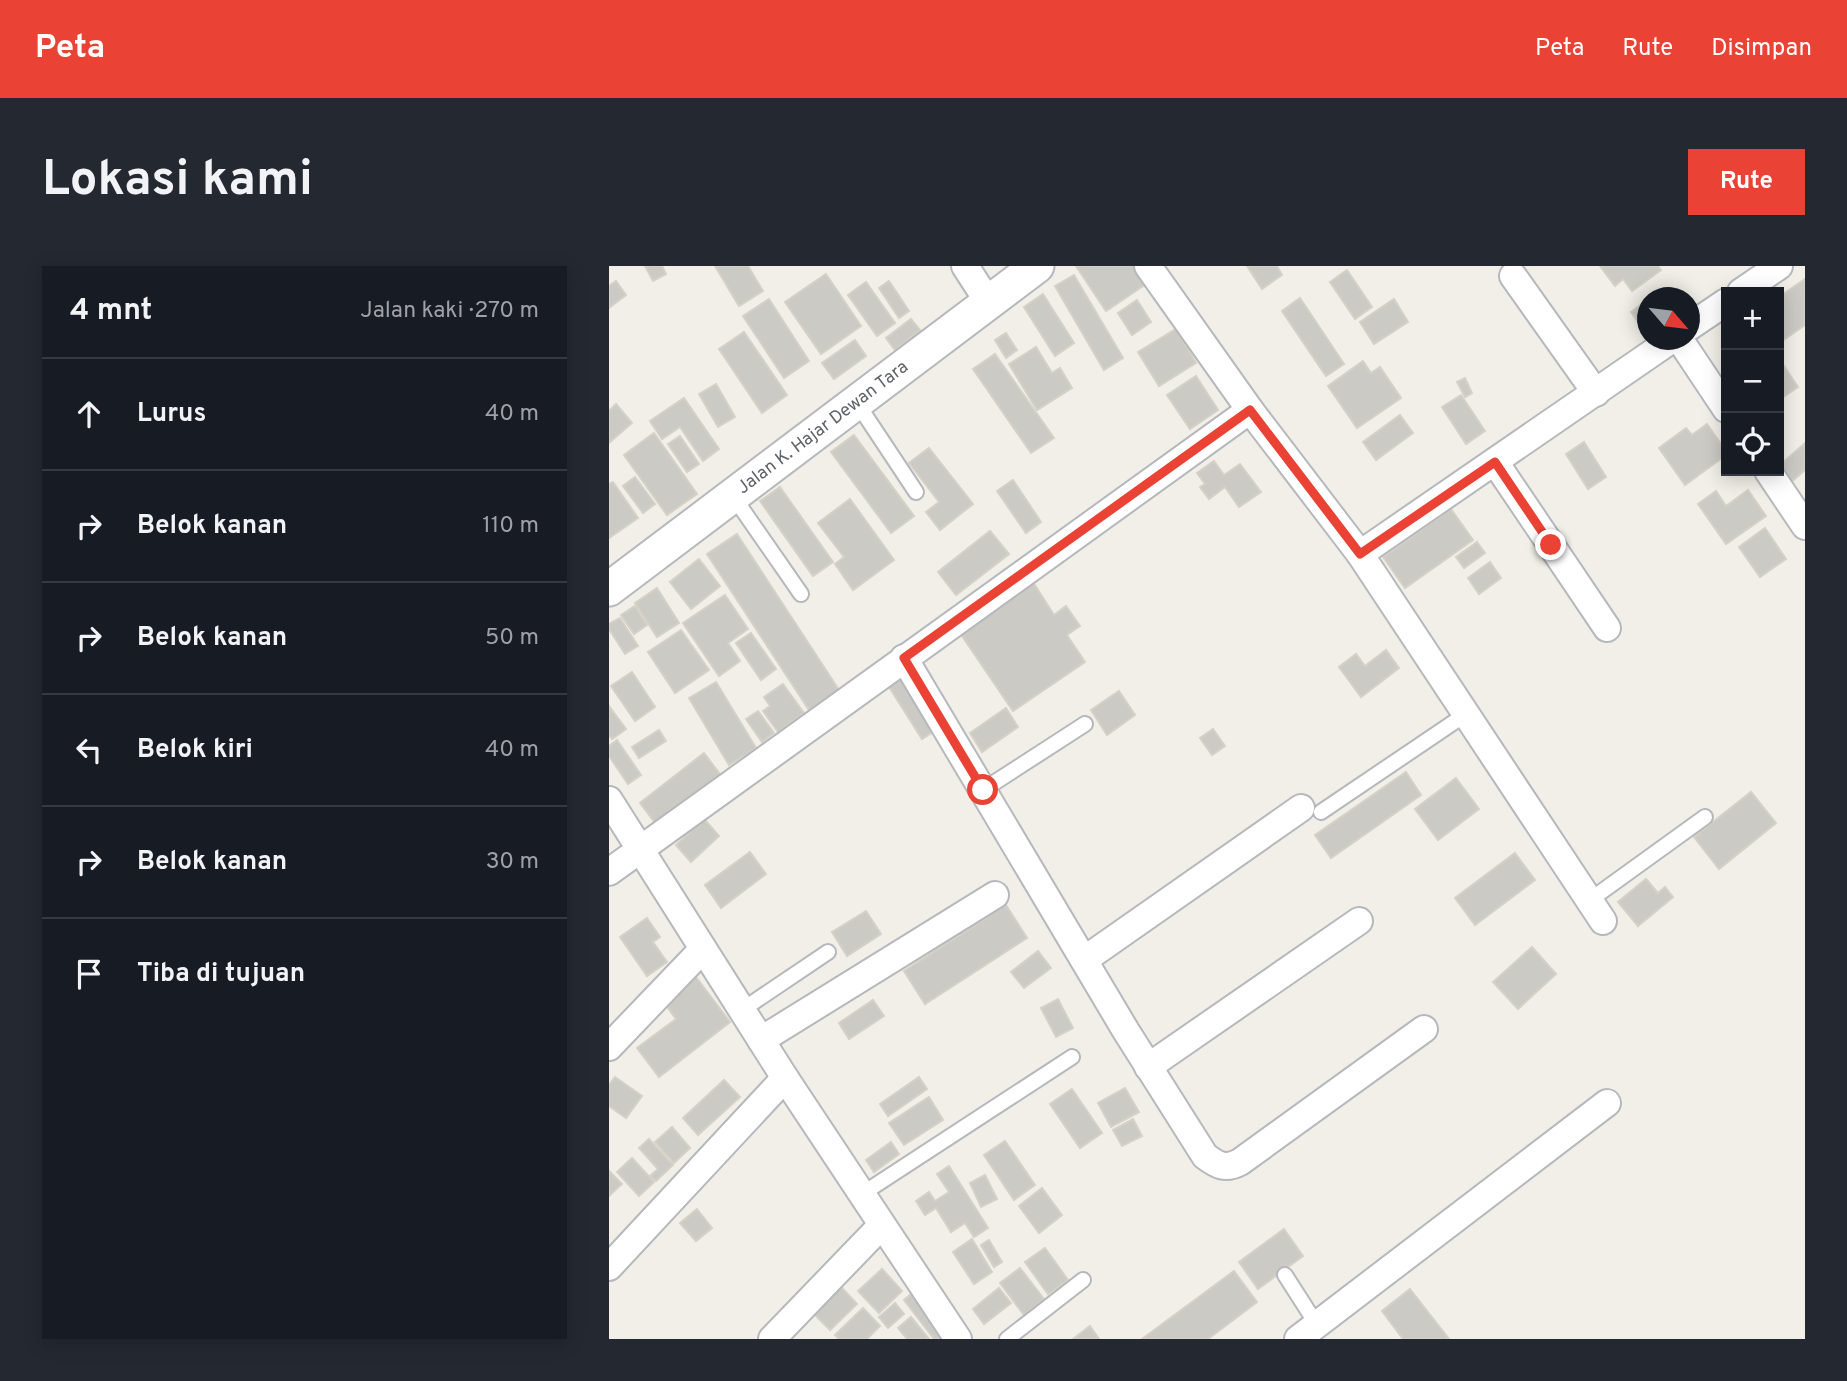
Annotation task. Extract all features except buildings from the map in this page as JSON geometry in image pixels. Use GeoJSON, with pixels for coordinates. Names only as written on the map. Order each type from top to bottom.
{"type":"FeatureCollection","features":[{"type":"Feature","properties":{"kind":"street"},"geometry":{"type":"LineString","coordinates":[[965,266],[989,303]]}},
{"type":"Feature","properties":{"kind":"street","name":"Jalan K. Hajar Dewan Tara"},"geometry":{"type":"LineString","coordinates":[[609,589],[1037,266]]}},
{"type":"Feature","properties":{"kind":"street"},"geometry":{"type":"LineString","coordinates":[[1148,266],[1250,410],[1360,554],[1597,911]]}},
{"type":"Feature","properties":{"kind":"street"},"geometry":{"type":"LineString","coordinates":[[1748,287],[1779,266]]}},
{"type":"Feature","properties":{"kind":"street"},"geometry":{"type":"LineString","coordinates":[[1513,276],[1596,393]]}},
{"type":"Feature","properties":{"kind":"street"},"geometry":{"type":"LineString","coordinates":[[1700,320],[1721,305]]}},
{"type":"Feature","properties":{"kind":"street"},"geometry":{"type":"LineString","coordinates":[[1360,554],[1657,350]]}},
{"type":"Feature","properties":{"kind":"street"},"geometry":{"type":"LineString","coordinates":[[1687,350],[1721,402]]}},
{"type":"Feature","properties":{"kind":"street"},"geometry":{"type":"LineString","coordinates":[[609,872],[1250,410]]}},
{"type":"Feature","properties":{"kind":"street"},"geometry":{"type":"LineString","coordinates":[[1495,462],[1607,628]]}},
{"type":"Feature","properties":{"kind":"street"},"geometry":{"type":"LineString","coordinates":[[1771,476],[1805,526]]}},
{"type":"Feature","properties":{"kind":"street"},"geometry":{"type":"LineString","coordinates":[[904,658],[1148,1067],[1205,1156],[1215,1164],[1225,1167],[1240,1162],[1424,1029]]}},
{"type":"Feature","properties":{"kind":"street"},"geometry":{"type":"LineString","coordinates":[[609,800],[761,1040],[958,1339]]}},
{"type":"Feature","properties":{"kind":"street"},"geometry":{"type":"LineString","coordinates":[[1084,960],[1311,810]]}},
{"type":"Feature","properties":{"kind":"street"},"geometry":{"type":"LineString","coordinates":[[761,1040],[995,895]]}},
{"type":"Feature","properties":{"kind":"street"},"geometry":{"type":"LineString","coordinates":[[1148,1067],[1359,921]]}},
{"type":"Feature","properties":{"kind":"street"},"geometry":{"type":"LineString","coordinates":[[609,1047],[703,949]]}},
{"type":"Feature","properties":{"kind":"street"},"geometry":{"type":"LineString","coordinates":[[609,1266],[785,1077]]}},
{"type":"Feature","properties":{"kind":"street"},"geometry":{"type":"LineString","coordinates":[[1307,1332],[1607,1103]]}},
{"type":"Feature","properties":{"kind":"street"},"geometry":{"type":"LineString","coordinates":[[772,1339],[882,1225]]}},
{"type":"Feature","properties":{"kind":"lane"},"geometry":{"type":"LineString","coordinates":[[857,402],[916,492]]}},
{"type":"Feature","properties":{"kind":"lane"},"geometry":{"type":"LineString","coordinates":[[733,496],[801,594]]}},
{"type":"Feature","properties":{"kind":"lane"},"geometry":{"type":"LineString","coordinates":[[1311,810],[1466,714]]}},
{"type":"Feature","properties":{"kind":"lane"},"geometry":{"type":"LineString","coordinates":[[983,790],[1085,724]]}},
{"type":"Feature","properties":{"kind":"lane"},"geometry":{"type":"LineString","coordinates":[[1597,911],[1705,817]]}},
{"type":"Feature","properties":{"kind":"lane"},"geometry":{"type":"LineString","coordinates":[[742,1010],[828,953]]}},
{"type":"Feature","properties":{"kind":"lane"},"geometry":{"type":"LineString","coordinates":[[862,1194],[1072,1057]]}},
{"type":"Feature","properties":{"kind":"lane"},"geometry":{"type":"LineString","coordinates":[[1285,1275],[1307,1332]]}},
{"type":"Feature","properties":{"kind":"lane"},"geometry":{"type":"LineString","coordinates":[[1007,1339],[1083,1280]]}},
{"type":"Feature","properties":{"kind":"route"},"geometry":{"type":"LineString","coordinates":[[983,790],[904,658],[1250,410],[1360,554],[1495,462],[1551,545]]}}]}
